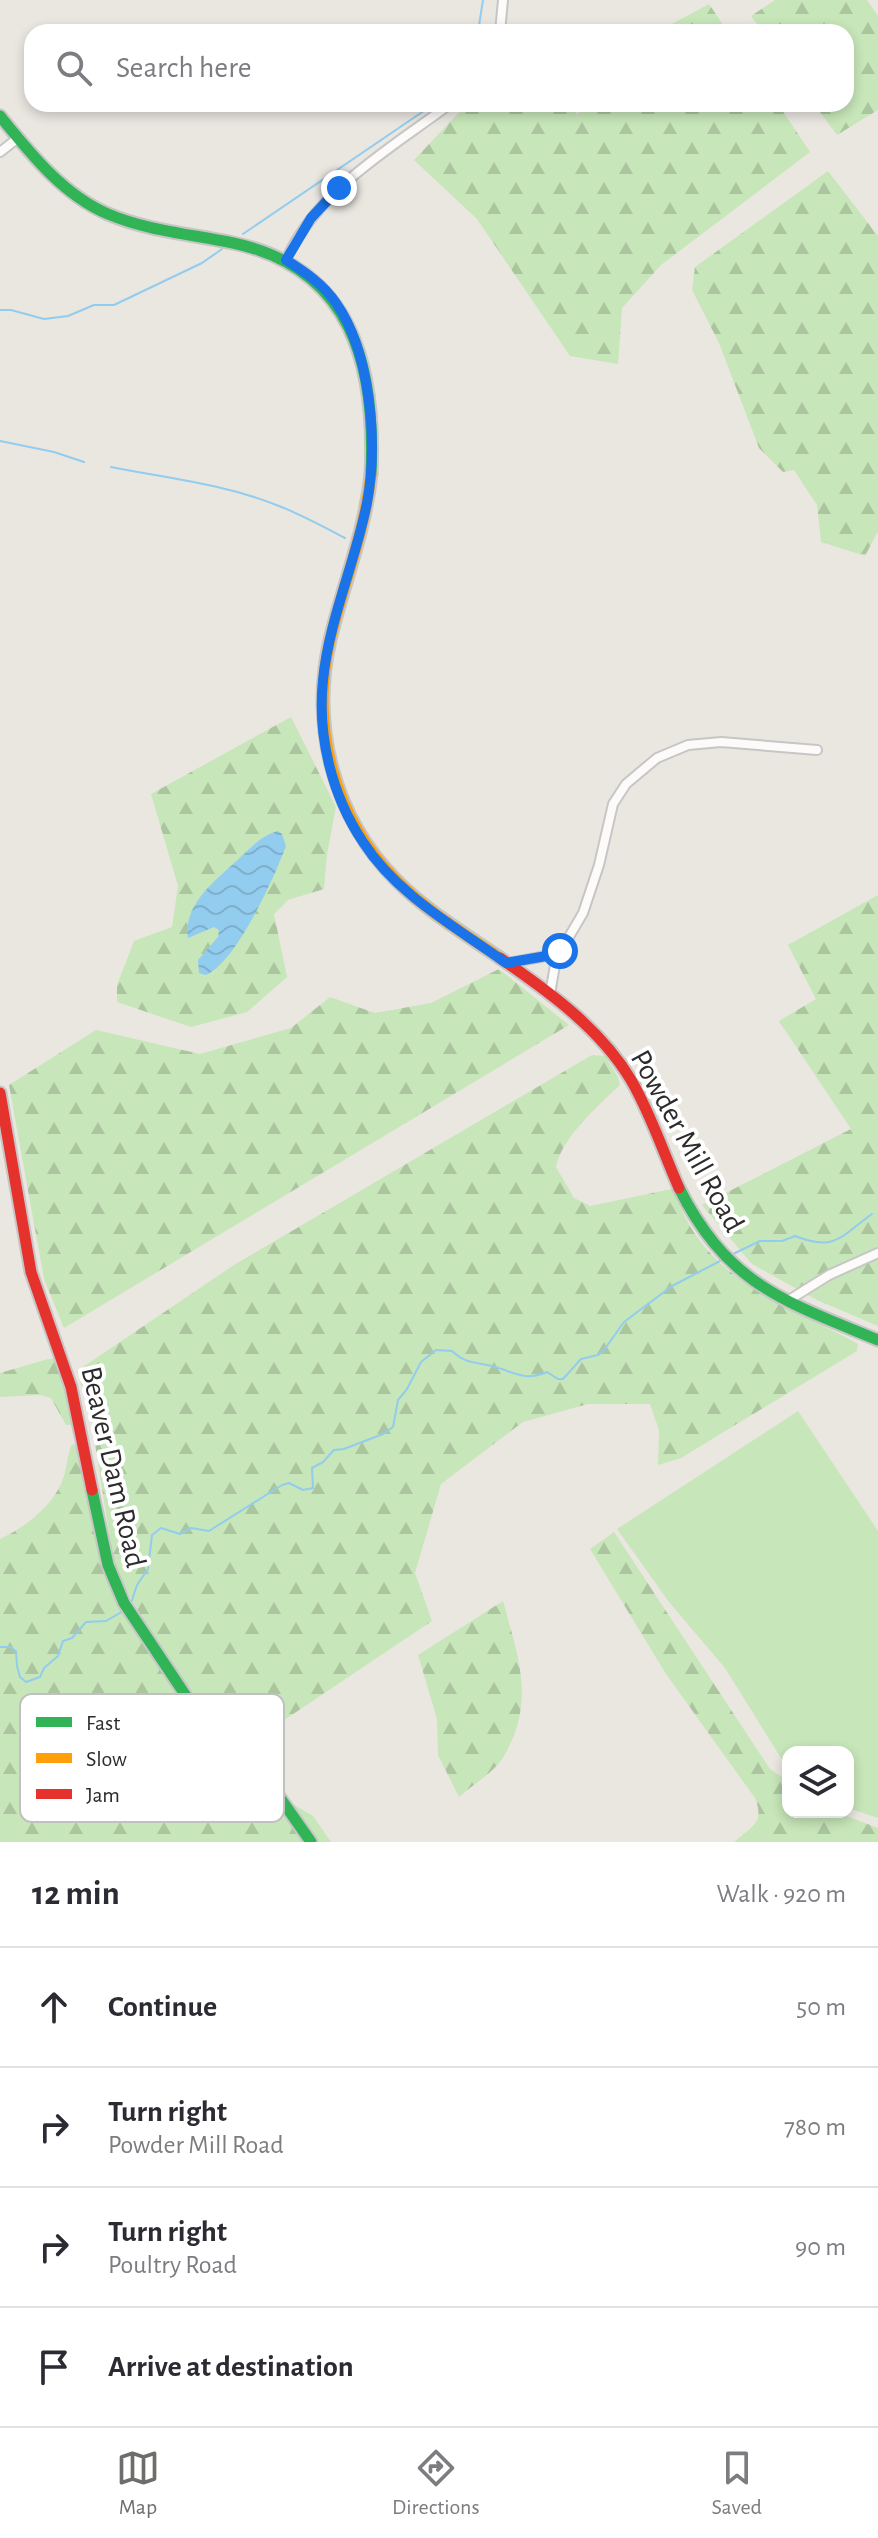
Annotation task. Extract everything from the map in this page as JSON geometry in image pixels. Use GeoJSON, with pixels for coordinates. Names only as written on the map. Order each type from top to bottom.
{"type":"FeatureCollection","features":[{"type":"Feature","properties":{"kind":"main road","name":"Powder Mill Road"},"geometry":{"type":"LineString","coordinates":[[0,116],[52,175],[102,211],[151,227],[251,246],[286,260],[320,284],[346,320],[360,356],[370,420],[371,453],[367,504],[328,647],[323,681],[323,721],[330,767],[350,820],[382,867],[425,906],[550,994],[597,1036],[629,1076],[689,1209],[725,1258],[755,1282],[878,1340]]}},
{"type":"Feature","properties":{"kind":"main road","name":"Beaver Dam Road"},"geometry":{"type":"LineString","coordinates":[[0,1093],[35,1287],[71,1387],[108,1565],[127,1608],[186,1694]]}},
{"type":"Feature","properties":{"kind":"main road","name":"Beaver Dam Road"},"geometry":{"type":"LineString","coordinates":[[284,1804],[311,1842]]}},
{"type":"Feature","properties":{"kind":"street"},"geometry":{"type":"LineString","coordinates":[[501,24],[503,0]]}},
{"type":"Feature","properties":{"kind":"street"},"geometry":{"type":"LineString","coordinates":[[286,260],[303,229],[330,197],[440,112]]}},
{"type":"Feature","properties":{"kind":"street"},"geometry":{"type":"LineString","coordinates":[[0,152],[18,138]]}},
{"type":"Feature","properties":{"kind":"street"},"geometry":{"type":"LineString","coordinates":[[550,994],[558,954],[573,932],[589,897],[618,793],[650,763],[675,749],[703,743],[817,750]]}},
{"type":"Feature","properties":{"kind":"street"},"geometry":{"type":"LineString","coordinates":[[506,963],[558,954]]}},
{"type":"Feature","properties":{"kind":"street"},"geometry":{"type":"LineString","coordinates":[[789,1300],[829,1275],[878,1253]]}},
{"type":"Feature","properties":{"kind":"green space"},"geometry":{"type":"Polygon","coordinates":[[[775,0],[867,0],[878,16],[878,110],[837,135],[820,112],[854,112],[854,24],[757,24],[751,16],[775,0]]]}},
{"type":"Feature","properties":{"kind":"green space"},"geometry":{"type":"Polygon","coordinates":[[[709,4],[723,24],[672,24],[709,4]]]}},
{"type":"Feature","properties":{"kind":"green space"},"geometry":{"type":"Polygon","coordinates":[[[459,112],[783,112],[810,152],[661,265],[622,308],[618,364],[570,356],[477,219],[414,160],[459,112]]]}},
{"type":"Feature","properties":{"kind":"green space"},"geometry":{"type":"Polygon","coordinates":[[[828,171],[878,236],[878,531],[865,556],[821,542],[817,505],[794,470],[783,472],[759,448],[719,343],[692,290],[695,267],[828,171]]]}},
{"type":"Feature","properties":{"kind":"green space"},"geometry":{"type":"Polygon","coordinates":[[[291,717],[336,807],[324,889],[288,900],[274,914],[287,977],[247,1012],[191,1027],[117,1002],[117,985],[134,941],[172,927],[178,886],[151,794],[291,717]]]}},
{"type":"Feature","properties":{"kind":"green space"},"geometry":{"type":"Polygon","coordinates":[[[878,895],[878,1326],[817,1300],[752,1264],[702,1205],[851,1129],[779,1021],[816,999],[788,945],[878,895]]]}},
{"type":"Feature","properties":{"kind":"green space"},"geometry":{"type":"Polygon","coordinates":[[[499,969],[569,1025],[64,1328],[44,1279],[9,1085],[96,1030],[200,1054],[291,1028],[330,997],[375,1013],[431,1003],[499,969]]]}},
{"type":"Feature","properties":{"kind":"green space"},"geometry":{"type":"Polygon","coordinates":[[[592,1055],[605,1056],[620,1085],[565,1144],[556,1167],[574,1198],[590,1206],[672,1189],[694,1233],[732,1273],[772,1300],[858,1344],[857,1351],[681,1458],[658,1465],[659,1430],[650,1404],[588,1404],[523,1422],[441,1484],[415,1573],[432,1621],[284,1720],[284,1694],[194,1694],[157,1643],[115,1571],[91,1418],[77,1371],[234,1265],[592,1055]]]}},
{"type":"Feature","properties":{"kind":"green space"},"geometry":{"type":"Polygon","coordinates":[[[62,1358],[78,1424],[66,1425],[51,1398],[41,1395],[0,1397],[0,1373],[62,1358]]]}},
{"type":"Feature","properties":{"kind":"green space"},"geometry":{"type":"Polygon","coordinates":[[[798,1411],[878,1531],[878,1818],[854,1810],[854,1746],[782,1746],[782,1760],[725,1668],[669,1602],[617,1529],[798,1411]]]}},
{"type":"Feature","properties":{"kind":"green space"},"geometry":{"type":"Polygon","coordinates":[[[72,1444],[84,1449],[118,1592],[185,1694],[20,1694],[20,1822],[284,1822],[284,1799],[313,1816],[331,1842],[0,1842],[0,1539],[20,1528],[47,1506],[60,1487],[72,1444]]]}},
{"type":"Feature","properties":{"kind":"green space"},"geometry":{"type":"Polygon","coordinates":[[[614,1532],[770,1769],[782,1777],[782,1818],[852,1818],[878,1828],[878,1842],[734,1842],[757,1819],[755,1798],[666,1674],[590,1549],[614,1532]]]}},
{"type":"Feature","properties":{"kind":"green space"},"geometry":{"type":"Polygon","coordinates":[[[503,1601],[521,1679],[519,1716],[514,1736],[500,1762],[459,1797],[438,1755],[437,1719],[418,1655],[503,1601]]]}},
{"type":"Feature","properties":{"kind":"water"},"geometry":{"type":"Polygon","coordinates":[[[278,831],[286,846],[253,917],[218,967],[206,975],[199,973],[198,960],[218,937],[219,930],[214,927],[188,938],[194,906],[208,888],[254,845],[278,831]]]}},
{"type":"Feature","properties":{"kind":"waterway"},"geometry":{"type":"LineString","coordinates":[[479,24],[483,0]]}},
{"type":"Feature","properties":{"kind":"waterway"},"geometry":{"type":"LineString","coordinates":[[243,234],[422,112]]}},
{"type":"Feature","properties":{"kind":"waterway"},"geometry":{"type":"LineString","coordinates":[[0,310],[44,319],[68,316],[94,305],[114,305],[202,263],[222,249]]}},
{"type":"Feature","properties":{"kind":"waterway"},"geometry":{"type":"LineString","coordinates":[[0,441],[54,452],[84,462]]}},
{"type":"Feature","properties":{"kind":"waterway"},"geometry":{"type":"LineString","coordinates":[[111,467],[196,482],[259,498],[345,538]]}},
{"type":"Feature","properties":{"kind":"waterway"},"geometry":{"type":"LineString","coordinates":[[729,1256],[760,1241],[782,1241],[795,1236],[809,1241],[829,1242],[845,1235],[872,1214]]}},
{"type":"Feature","properties":{"kind":"waterway"},"geometry":{"type":"LineString","coordinates":[[130,1606],[137,1585],[148,1569],[152,1535],[161,1528],[180,1534],[191,1528],[209,1531],[282,1485],[289,1483],[303,1490],[313,1488],[312,1468],[334,1450],[383,1434],[393,1427],[398,1400],[421,1362],[436,1350],[452,1351],[466,1360],[519,1375],[547,1372],[563,1379],[581,1359],[598,1355],[604,1350],[624,1322],[672,1286],[720,1261]]}},
{"type":"Feature","properties":{"kind":"waterway"},"geometry":{"type":"LineString","coordinates":[[0,1647],[10,1647],[16,1651],[20,1677],[26,1682],[40,1677],[44,1668],[58,1656],[63,1641],[72,1638],[86,1622],[106,1621],[125,1610]]}},
{"type":"Feature","properties":{"kind":"traffic: fast"},"geometry":{"type":"LineString","coordinates":[[0,116],[48,172],[92,206],[138,224],[233,243],[273,256],[305,274],[330,298],[348,327],[361,360],[368,395],[371,474]]}},
{"type":"Feature","properties":{"kind":"traffic: fast"},"geometry":{"type":"LineString","coordinates":[[679,1188],[718,1247],[762,1286],[814,1313],[878,1340]]}},
{"type":"Feature","properties":{"kind":"traffic: fast"},"geometry":{"type":"LineString","coordinates":[[92,1490],[108,1565],[124,1603],[185,1694]]}},
{"type":"Feature","properties":{"kind":"traffic: fast"},"geometry":{"type":"LineString","coordinates":[[284,1804],[311,1842]]}},
{"type":"Feature","properties":{"kind":"traffic: slow"},"geometry":{"type":"LineString","coordinates":[[371,474],[364,517],[330,640],[325,673],[323,706],[332,770],[357,829],[397,881],[434,912],[500,958]]}},
{"type":"Feature","properties":{"kind":"traffic: jam"},"geometry":{"type":"LineString","coordinates":[[500,958],[572,1012],[619,1061],[645,1106],[679,1188]]}},
{"type":"Feature","properties":{"kind":"traffic: jam"},"geometry":{"type":"LineString","coordinates":[[0,1093],[31,1272],[71,1387],[92,1490]]}},
{"type":"Feature","properties":{"kind":"route"},"geometry":{"type":"LineString","coordinates":[[339,188],[319,207],[286,260],[320,284],[346,320],[360,356],[369,405],[371,453],[367,504],[328,647],[323,681],[323,721],[330,767],[350,820],[371,854],[425,906],[506,963],[558,954],[560,951]]}}]}
